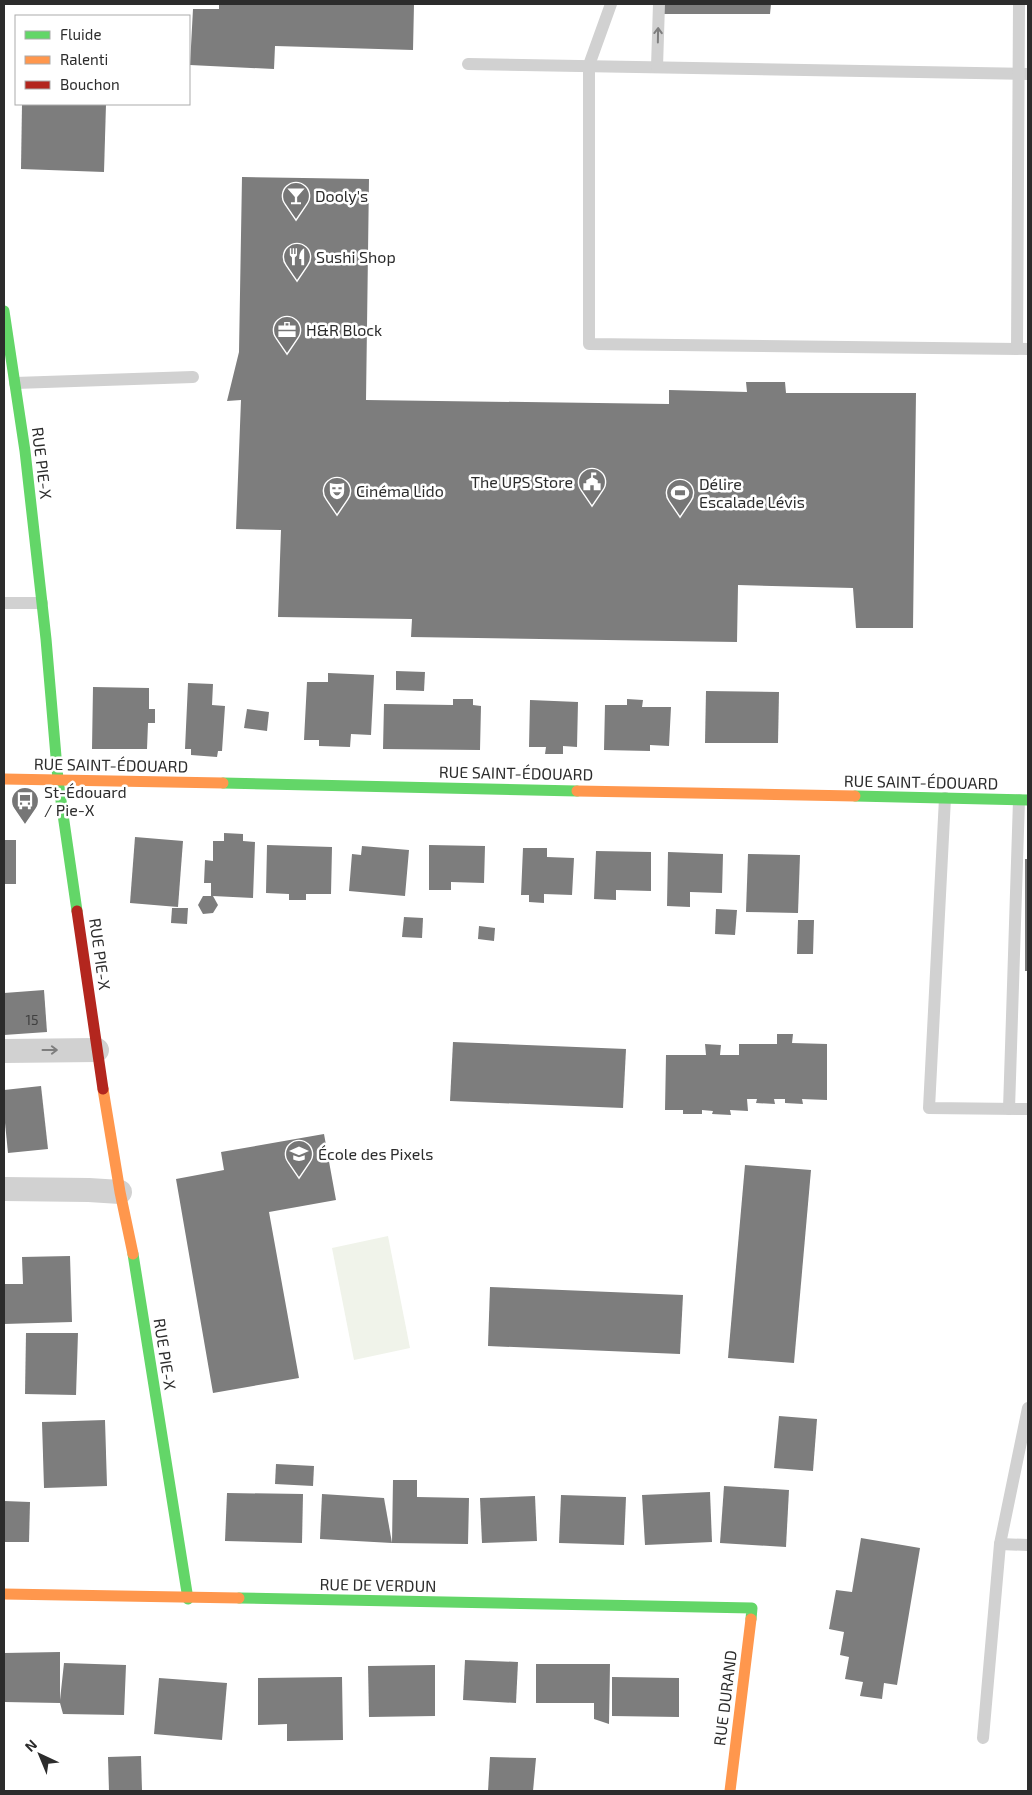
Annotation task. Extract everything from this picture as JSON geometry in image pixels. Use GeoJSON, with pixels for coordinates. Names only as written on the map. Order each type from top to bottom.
{"type":"FeatureCollection","features":[{"type":"Feature","properties":{"kind":"street","name":"RUE PIE-X"},"geometry":{"type":"LineString","coordinates":[[4,311],[25,451],[42,603],[58,780],[97,1050],[120,1192],[131,1242],[188,1599]]}},
{"type":"Feature","properties":{"kind":"street","name":"RUE SAINT-ÉDOUARD"},"geometry":{"type":"LineString","coordinates":[[4,778],[1024,800]]}},
{"type":"Feature","properties":{"kind":"street"},"geometry":{"type":"LineString","coordinates":[[4,1051],[97,1050]]}},
{"type":"Feature","properties":{"kind":"street"},"geometry":{"type":"LineString","coordinates":[[4,1189],[120,1192]]}},
{"type":"Feature","properties":{"kind":"street","name":"RUE DE VERDUN"},"geometry":{"type":"LineString","coordinates":[[4,1594],[188,1599],[752,1608]]}},
{"type":"Feature","properties":{"kind":"street","name":"RUE DURAND"},"geometry":{"type":"LineString","coordinates":[[730,1791],[752,1608]]}},
{"type":"Feature","properties":{"kind":"lane"},"geometry":{"type":"LineString","coordinates":[[611,4],[589,65],[589,344],[1023,349],[1023,74],[1020,4]]}},
{"type":"Feature","properties":{"kind":"lane"},"geometry":{"type":"LineString","coordinates":[[657,67],[659,4]]}},
{"type":"Feature","properties":{"kind":"lane"},"geometry":{"type":"LineString","coordinates":[[468,64],[1023,74]]}},
{"type":"Feature","properties":{"kind":"lane"},"geometry":{"type":"LineString","coordinates":[[15,383],[193,377]]}},
{"type":"Feature","properties":{"kind":"lane"},"geometry":{"type":"LineString","coordinates":[[4,603],[42,603]]}},
{"type":"Feature","properties":{"kind":"lane"},"geometry":{"type":"LineString","coordinates":[[945,798],[930,1108],[1028,1109]]}},
{"type":"Feature","properties":{"kind":"lane"},"geometry":{"type":"LineString","coordinates":[[1009,1109],[1024,800]]}},
{"type":"Feature","properties":{"kind":"lane"},"geometry":{"type":"LineString","coordinates":[[983,1738],[1000,1544],[1028,1408]]}},
{"type":"Feature","properties":{"kind":"lane"},"geometry":{"type":"LineString","coordinates":[[1000,1544],[1028,1545]]}},
{"type":"Feature","properties":{"kind":"shaded area"},"geometry":{"type":"Polygon","coordinates":[[[388,1236],[410,1348],[354,1360],[332,1248],[388,1236]]]}},
{"type":"Feature","properties":{"kind":"building"},"geometry":{"type":"Polygon","coordinates":[[[219,4],[414,4],[413,50],[275,46],[274,69],[190,65],[193,9],[219,9],[219,4]]]}},
{"type":"Feature","properties":{"kind":"building"},"geometry":{"type":"Polygon","coordinates":[[[663,4],[771,4],[770,14],[662,14],[663,4]]]}},
{"type":"Feature","properties":{"kind":"building"},"geometry":{"type":"Polygon","coordinates":[[[22,105],[106,105],[104,172],[21,169],[22,105]]]}},
{"type":"Feature","properties":{"kind":"building"},"geometry":{"type":"Polygon","coordinates":[[[242,177],[369,179],[366,400],[669,404],[669,390],[747,392],[746,382],[785,382],[786,393],[916,393],[913,628],[856,628],[853,588],[738,585],[737,642],[411,637],[412,619],[278,617],[281,530],[236,529],[241,400],[227,401],[239,352],[242,177]]]}},
{"type":"Feature","properties":{"kind":"building"},"geometry":{"type":"Polygon","coordinates":[[[396,671],[425,672],[424,691],[396,690],[396,671]]]}},
{"type":"Feature","properties":{"kind":"building"},"geometry":{"type":"Polygon","coordinates":[[[328,673],[374,675],[371,735],[351,734],[350,747],[319,746],[319,740],[304,740],[307,682],[328,682],[328,673]]]}},
{"type":"Feature","properties":{"kind":"building"},"geometry":{"type":"Polygon","coordinates":[[[188,683],[213,684],[212,705],[225,706],[222,751],[218,751],[217,757],[191,755],[191,749],[185,749],[188,683]]]}},
{"type":"Feature","properties":{"kind":"building"},"geometry":{"type":"Polygon","coordinates":[[[93,687],[149,688],[149,709],[155,709],[155,723],[148,723],[147,749],[92,749],[93,687]]]}},
{"type":"Feature","properties":{"kind":"building"},"geometry":{"type":"Polygon","coordinates":[[[706,691],[779,692],[778,743],[705,743],[706,691]]]}},
{"type":"Feature","properties":{"kind":"building"},"geometry":{"type":"Polygon","coordinates":[[[453,699],[473,699],[473,705],[481,706],[480,750],[383,749],[384,704],[453,705],[453,699]]]}},
{"type":"Feature","properties":{"kind":"building"},"geometry":{"type":"Polygon","coordinates":[[[627,699],[643,700],[642,707],[671,707],[669,746],[650,745],[650,751],[604,750],[605,705],[627,705],[627,699]]]}},
{"type":"Feature","properties":{"kind":"building"},"geometry":{"type":"Polygon","coordinates":[[[530,700],[578,702],[577,747],[563,746],[563,754],[545,754],[546,747],[529,747],[530,700]]]}},
{"type":"Feature","properties":{"kind":"building"},"geometry":{"type":"Polygon","coordinates":[[[247,709],[269,712],[267,731],[244,728],[247,709]]]}},
{"type":"Feature","properties":{"kind":"building"},"geometry":{"type":"Polygon","coordinates":[[[224,833],[243,834],[243,841],[255,842],[253,898],[213,896],[218,905],[213,913],[203,914],[198,905],[203,896],[211,896],[211,883],[204,883],[205,860],[213,861],[213,841],[224,841],[224,833]]]}},
{"type":"Feature","properties":{"kind":"building"},"geometry":{"type":"Polygon","coordinates":[[[135,837],[183,841],[178,907],[130,903],[135,837]]]}},
{"type":"Feature","properties":{"kind":"building"},"geometry":{"type":"Polygon","coordinates":[[[4,840],[16,840],[16,884],[4,884],[4,840]]]}},
{"type":"Feature","properties":{"kind":"building"},"geometry":{"type":"Polygon","coordinates":[[[267,845],[332,847],[331,894],[306,894],[306,900],[289,900],[289,894],[266,893],[267,845]]]}},
{"type":"Feature","properties":{"kind":"building"},"geometry":{"type":"Polygon","coordinates":[[[429,845],[485,846],[484,883],[451,882],[451,890],[429,890],[429,845]]]}},
{"type":"Feature","properties":{"kind":"building"},"geometry":{"type":"Polygon","coordinates":[[[362,846],[409,850],[405,896],[349,891],[352,854],[361,855],[362,846]]]}},
{"type":"Feature","properties":{"kind":"building"},"geometry":{"type":"Polygon","coordinates":[[[523,848],[547,848],[547,857],[574,858],[572,895],[544,894],[544,903],[529,902],[529,895],[521,895],[523,848]]]}},
{"type":"Feature","properties":{"kind":"building"},"geometry":{"type":"Polygon","coordinates":[[[596,851],[651,852],[651,891],[616,890],[616,900],[594,899],[596,851]]]}},
{"type":"Feature","properties":{"kind":"building"},"geometry":{"type":"Polygon","coordinates":[[[668,852],[723,854],[722,893],[690,892],[690,907],[667,906],[668,852]]]}},
{"type":"Feature","properties":{"kind":"building"},"geometry":{"type":"Polygon","coordinates":[[[748,854],[800,855],[798,913],[746,912],[748,854]]]}},
{"type":"Feature","properties":{"kind":"building"},"geometry":{"type":"Polygon","coordinates":[[[1025,859],[1028,859],[1028,971],[1025,971],[1025,859]]]}},
{"type":"Feature","properties":{"kind":"building"},"geometry":{"type":"Polygon","coordinates":[[[172,908],[188,908],[187,924],[171,923],[172,908]]]}},
{"type":"Feature","properties":{"kind":"building"},"geometry":{"type":"Polygon","coordinates":[[[716,909],[737,910],[735,935],[715,934],[716,909]]]}},
{"type":"Feature","properties":{"kind":"building"},"geometry":{"type":"Polygon","coordinates":[[[404,917],[423,918],[422,938],[402,937],[404,917]]]}},
{"type":"Feature","properties":{"kind":"building"},"geometry":{"type":"Polygon","coordinates":[[[798,920],[814,920],[813,954],[797,954],[798,920]]]}},
{"type":"Feature","properties":{"kind":"building"},"geometry":{"type":"Polygon","coordinates":[[[479,926],[495,928],[494,941],[478,939],[479,926]]]}},
{"type":"Feature","properties":{"kind":"building"},"geometry":{"type":"Polygon","coordinates":[[[44,990],[47,1032],[4,1035],[4,993],[44,990]]]}},
{"type":"Feature","properties":{"kind":"building"},"geometry":{"type":"Polygon","coordinates":[[[777,1034],[793,1034],[792,1043],[827,1044],[827,1100],[802,1099],[803,1104],[785,1103],[785,1099],[774,1099],[775,1104],[756,1103],[757,1099],[747,1099],[748,1111],[730,1110],[731,1115],[712,1114],[713,1111],[702,1110],[702,1114],[683,1114],[683,1110],[665,1110],[666,1055],[706,1055],[705,1044],[721,1045],[720,1055],[739,1055],[739,1044],[777,1044],[777,1034]]]}},
{"type":"Feature","properties":{"kind":"building"},"geometry":{"type":"Polygon","coordinates":[[[453,1042],[626,1049],[623,1108],[450,1101],[453,1042]]]}},
{"type":"Feature","properties":{"kind":"building"},"geometry":{"type":"Polygon","coordinates":[[[41,1086],[48,1149],[8,1153],[4,1090],[41,1086]]]}},
{"type":"Feature","properties":{"kind":"building"},"geometry":{"type":"Polygon","coordinates":[[[324,1134],[336,1200],[269,1212],[299,1378],[213,1393],[176,1179],[224,1170],[221,1152],[324,1134]]]}},
{"type":"Feature","properties":{"kind":"building"},"geometry":{"type":"Polygon","coordinates":[[[745,1165],[811,1170],[794,1363],[728,1358],[745,1165]]]}},
{"type":"Feature","properties":{"kind":"building"},"geometry":{"type":"Polygon","coordinates":[[[70,1256],[72,1322],[4,1324],[4,1284],[23,1284],[22,1257],[70,1256]]]}},
{"type":"Feature","properties":{"kind":"building"},"geometry":{"type":"Polygon","coordinates":[[[490,1287],[683,1295],[680,1354],[488,1346],[490,1287]]]}},
{"type":"Feature","properties":{"kind":"building"},"geometry":{"type":"Polygon","coordinates":[[[26,1333],[78,1333],[76,1395],[25,1394],[26,1333]]]}},
{"type":"Feature","properties":{"kind":"building"},"geometry":{"type":"Polygon","coordinates":[[[779,1416],[817,1419],[813,1471],[774,1468],[779,1416]]]}},
{"type":"Feature","properties":{"kind":"building"},"geometry":{"type":"Polygon","coordinates":[[[105,1420],[107,1486],[44,1488],[42,1422],[105,1420]]]}},
{"type":"Feature","properties":{"kind":"building"},"geometry":{"type":"Polygon","coordinates":[[[276,1464],[314,1466],[313,1486],[275,1484],[276,1464]]]}},
{"type":"Feature","properties":{"kind":"building"},"geometry":{"type":"Polygon","coordinates":[[[393,1480],[417,1480],[417,1497],[469,1498],[468,1544],[392,1543],[393,1480]]]}},
{"type":"Feature","properties":{"kind":"building"},"geometry":{"type":"Polygon","coordinates":[[[724,1486],[789,1490],[786,1547],[720,1543],[724,1486]]]}},
{"type":"Feature","properties":{"kind":"building"},"geometry":{"type":"Polygon","coordinates":[[[710,1492],[712,1542],[645,1545],[642,1495],[710,1492]]]}},
{"type":"Feature","properties":{"kind":"building"},"geometry":{"type":"Polygon","coordinates":[[[227,1493],[303,1494],[302,1543],[225,1541],[227,1493]]]}},
{"type":"Feature","properties":{"kind":"building"},"geometry":{"type":"Polygon","coordinates":[[[322,1494],[384,1498],[392,1543],[320,1539],[322,1494]]]}},
{"type":"Feature","properties":{"kind":"building"},"geometry":{"type":"Polygon","coordinates":[[[561,1495],[626,1497],[624,1545],[559,1543],[561,1495]]]}},
{"type":"Feature","properties":{"kind":"building"},"geometry":{"type":"Polygon","coordinates":[[[535,1496],[537,1541],[482,1543],[480,1498],[535,1496]]]}},
{"type":"Feature","properties":{"kind":"building"},"geometry":{"type":"Polygon","coordinates":[[[4,1501],[30,1502],[29,1542],[4,1542],[4,1501]]]}},
{"type":"Feature","properties":{"kind":"building"},"geometry":{"type":"Polygon","coordinates":[[[861,1538],[920,1548],[897,1685],[884,1683],[882,1699],[860,1696],[863,1682],[845,1679],[849,1657],[840,1655],[844,1632],[829,1629],[836,1590],[852,1592],[861,1538]]]}},
{"type":"Feature","properties":{"kind":"building"},"geometry":{"type":"Polygon","coordinates":[[[60,1652],[60,1700],[64,1663],[126,1665],[124,1715],[63,1714],[60,1703],[4,1702],[4,1653],[60,1652]]]}},
{"type":"Feature","properties":{"kind":"building"},"geometry":{"type":"Polygon","coordinates":[[[465,1660],[518,1662],[516,1703],[463,1700],[465,1660]]]}},
{"type":"Feature","properties":{"kind":"building"},"geometry":{"type":"Polygon","coordinates":[[[536,1664],[610,1664],[609,1724],[594,1719],[594,1703],[536,1703],[536,1664]]]}},
{"type":"Feature","properties":{"kind":"building"},"geometry":{"type":"Polygon","coordinates":[[[435,1665],[435,1716],[369,1717],[368,1666],[435,1665]]]}},
{"type":"Feature","properties":{"kind":"building"},"geometry":{"type":"Polygon","coordinates":[[[342,1677],[343,1740],[287,1741],[287,1724],[258,1725],[258,1678],[342,1677]]]}},
{"type":"Feature","properties":{"kind":"building"},"geometry":{"type":"Polygon","coordinates":[[[612,1677],[679,1678],[679,1717],[612,1716],[612,1677]]]}},
{"type":"Feature","properties":{"kind":"building"},"geometry":{"type":"Polygon","coordinates":[[[159,1678],[227,1683],[222,1740],[154,1734],[159,1678]]]}},
{"type":"Feature","properties":{"kind":"building"},"geometry":{"type":"Polygon","coordinates":[[[141,1756],[142,1791],[109,1791],[108,1757],[141,1756]]]}},
{"type":"Feature","properties":{"kind":"building"},"geometry":{"type":"Polygon","coordinates":[[[490,1757],[536,1758],[533,1791],[488,1791],[490,1757]]]}},
{"type":"Feature","properties":{"kind":"traffic: fast"},"geometry":{"type":"LineString","coordinates":[[4,311],[25,451],[46,639],[58,780],[77,911]]}},
{"type":"Feature","properties":{"kind":"traffic: fast"},"geometry":{"type":"LineString","coordinates":[[223,783],[577,791]]}},
{"type":"Feature","properties":{"kind":"traffic: fast"},"geometry":{"type":"LineString","coordinates":[[855,796],[1028,800]]}},
{"type":"Feature","properties":{"kind":"traffic: fast"},"geometry":{"type":"LineString","coordinates":[[133,1254],[188,1599]]}},
{"type":"Feature","properties":{"kind":"traffic: fast"},"geometry":{"type":"LineString","coordinates":[[239,1598],[752,1608],[751,1619]]}},
{"type":"Feature","properties":{"kind":"traffic: slow"},"geometry":{"type":"LineString","coordinates":[[4,779],[223,783]]}},
{"type":"Feature","properties":{"kind":"traffic: slow"},"geometry":{"type":"LineString","coordinates":[[577,791],[855,796]]}},
{"type":"Feature","properties":{"kind":"traffic: slow"},"geometry":{"type":"LineString","coordinates":[[103,1089],[120,1192],[133,1254]]}},
{"type":"Feature","properties":{"kind":"traffic: slow"},"geometry":{"type":"LineString","coordinates":[[4,1594],[239,1598]]}},
{"type":"Feature","properties":{"kind":"traffic: slow"},"geometry":{"type":"LineString","coordinates":[[730,1791],[751,1619]]}},
{"type":"Feature","properties":{"kind":"traffic: jam"},"geometry":{"type":"LineString","coordinates":[[77,911],[103,1089]]}},
{"type":"Feature","properties":{"kind":"place","name":"Dooly's"},"geometry":{"type":"Point","coordinates":[296,220]}},
{"type":"Feature","properties":{"kind":"place","name":"Sushi Shop"},"geometry":{"type":"Point","coordinates":[297,281]}},
{"type":"Feature","properties":{"kind":"place","name":"H&R Block"},"geometry":{"type":"Point","coordinates":[287,354]}},
{"type":"Feature","properties":{"kind":"place","name":"The UPS Store"},"geometry":{"type":"Point","coordinates":[592,506]}},
{"type":"Feature","properties":{"kind":"place","name":"Cinéma Lido"},"geometry":{"type":"Point","coordinates":[337,515]}},
{"type":"Feature","properties":{"kind":"place","name":"Délire Escalade Lévis"},"geometry":{"type":"Point","coordinates":[680,517]}},
{"type":"Feature","properties":{"kind":"place","name":"St-Édouard / Pie-X"},"geometry":{"type":"Point","coordinates":[25,825]}},
{"type":"Feature","properties":{"kind":"place","name":"École des Pixels"},"geometry":{"type":"Point","coordinates":[299,1178]}}]}
